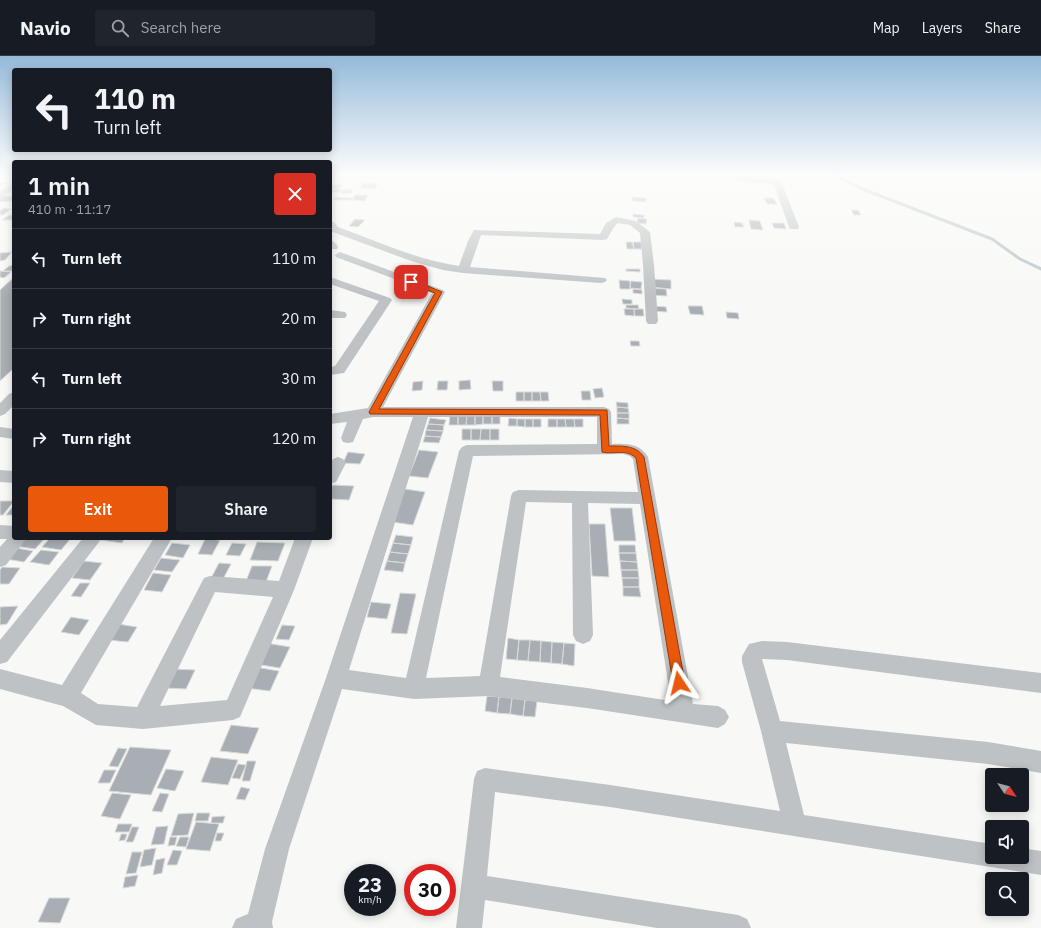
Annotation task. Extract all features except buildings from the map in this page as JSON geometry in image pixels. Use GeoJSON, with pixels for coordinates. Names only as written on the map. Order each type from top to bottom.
{"type":"FeatureCollection","features":[{"type":"Feature","properties":{"kind":"street"},"geometry":{"type":"LineString","coordinates":[[790,216],[794,227]]}},
{"type":"Feature","properties":{"kind":"street"},"geometry":{"type":"LineString","coordinates":[[463,270],[478,232],[603,237],[610,225],[616,220],[633,223],[645,232],[648,252],[652,321]]}},
{"type":"Feature","properties":{"kind":"street"},"geometry":{"type":"LineString","coordinates":[[332,226],[371,244],[430,263],[463,270],[601,280]]}},
{"type":"Feature","properties":{"kind":"street"},"geometry":{"type":"LineString","coordinates":[[333,250],[439,292],[373,412]]}},
{"type":"Feature","properties":{"kind":"street"},"geometry":{"type":"LineString","coordinates":[[332,281],[386,300],[339,370],[332,371]]}},
{"type":"Feature","properties":{"kind":"street"},"geometry":{"type":"LineString","coordinates":[[0,411],[12,399]]}},
{"type":"Feature","properties":{"kind":"street"},"geometry":{"type":"LineString","coordinates":[[332,419],[357,416],[373,412],[604,412],[605,450]]}},
{"type":"Feature","properties":{"kind":"street"},"geometry":{"type":"LineString","coordinates":[[255,926],[277,849],[336,678],[422,412]]}},
{"type":"Feature","properties":{"kind":"street"},"geometry":{"type":"LineString","coordinates":[[348,438],[357,416]]}},
{"type":"Feature","properties":{"kind":"street"},"geometry":{"type":"LineString","coordinates":[[0,432],[12,434]]}},
{"type":"Feature","properties":{"kind":"street"},"geometry":{"type":"LineString","coordinates":[[414,689],[467,451],[623,449],[635,452],[640,457],[684,713]]}},
{"type":"Feature","properties":{"kind":"street"},"geometry":{"type":"LineString","coordinates":[[0,476],[12,478]]}},
{"type":"Feature","properties":{"kind":"street"},"geometry":{"type":"LineString","coordinates":[[488,686],[519,496],[646,498]]}},
{"type":"Feature","properties":{"kind":"street"},"geometry":{"type":"LineString","coordinates":[[580,496],[583,635]]}},
{"type":"Feature","properties":{"kind":"street"},"geometry":{"type":"LineString","coordinates":[[0,532],[12,533]]}},
{"type":"Feature","properties":{"kind":"street"},"geometry":{"type":"LineString","coordinates":[[0,560],[16,540]]}},
{"type":"Feature","properties":{"kind":"street"},"geometry":{"type":"LineString","coordinates":[[0,655],[91,540]]}},
{"type":"Feature","properties":{"kind":"street"},"geometry":{"type":"LineString","coordinates":[[67,697],[162,540]]}},
{"type":"Feature","properties":{"kind":"street"},"geometry":{"type":"LineString","coordinates":[[0,679],[67,697],[96,714],[143,718],[233,710],[285,590],[303,540]]}},
{"type":"Feature","properties":{"kind":"street"},"geometry":{"type":"LineString","coordinates":[[143,718],[210,584],[285,590]]}},
{"type":"Feature","properties":{"kind":"street"},"geometry":{"type":"LineString","coordinates":[[794,825],[772,731],[752,662],[752,656],[756,651],[762,650],[841,658],[1041,683]]}},
{"type":"Feature","properties":{"kind":"street"},"geometry":{"type":"LineString","coordinates":[[336,678],[414,689],[488,686],[587,698],[718,717]]}},
{"type":"Feature","properties":{"kind":"street"},"geometry":{"type":"LineString","coordinates":[[772,731],[988,753],[1041,762]]}},
{"type":"Feature","properties":{"kind":"street"},"geometry":{"type":"LineString","coordinates":[[469,928],[485,780],[610,796],[985,855]]}},
{"type":"Feature","properties":{"kind":"street"},"geometry":{"type":"LineString","coordinates":[[1029,861],[1041,863]]}},
{"type":"Feature","properties":{"kind":"street"},"geometry":{"type":"LineString","coordinates":[[474,886],[738,928]]}},
{"type":"Feature","properties":{"kind":"waterway"},"geometry":{"type":"LineString","coordinates":[[932,216],[992,239],[1020,259],[1041,269]]}},
{"type":"Feature","properties":{"kind":"route"},"geometry":{"type":"LineString","coordinates":[[411,282],[439,292],[373,412],[604,412],[605,450],[623,449],[635,452],[640,457],[679,683]]}}]}
